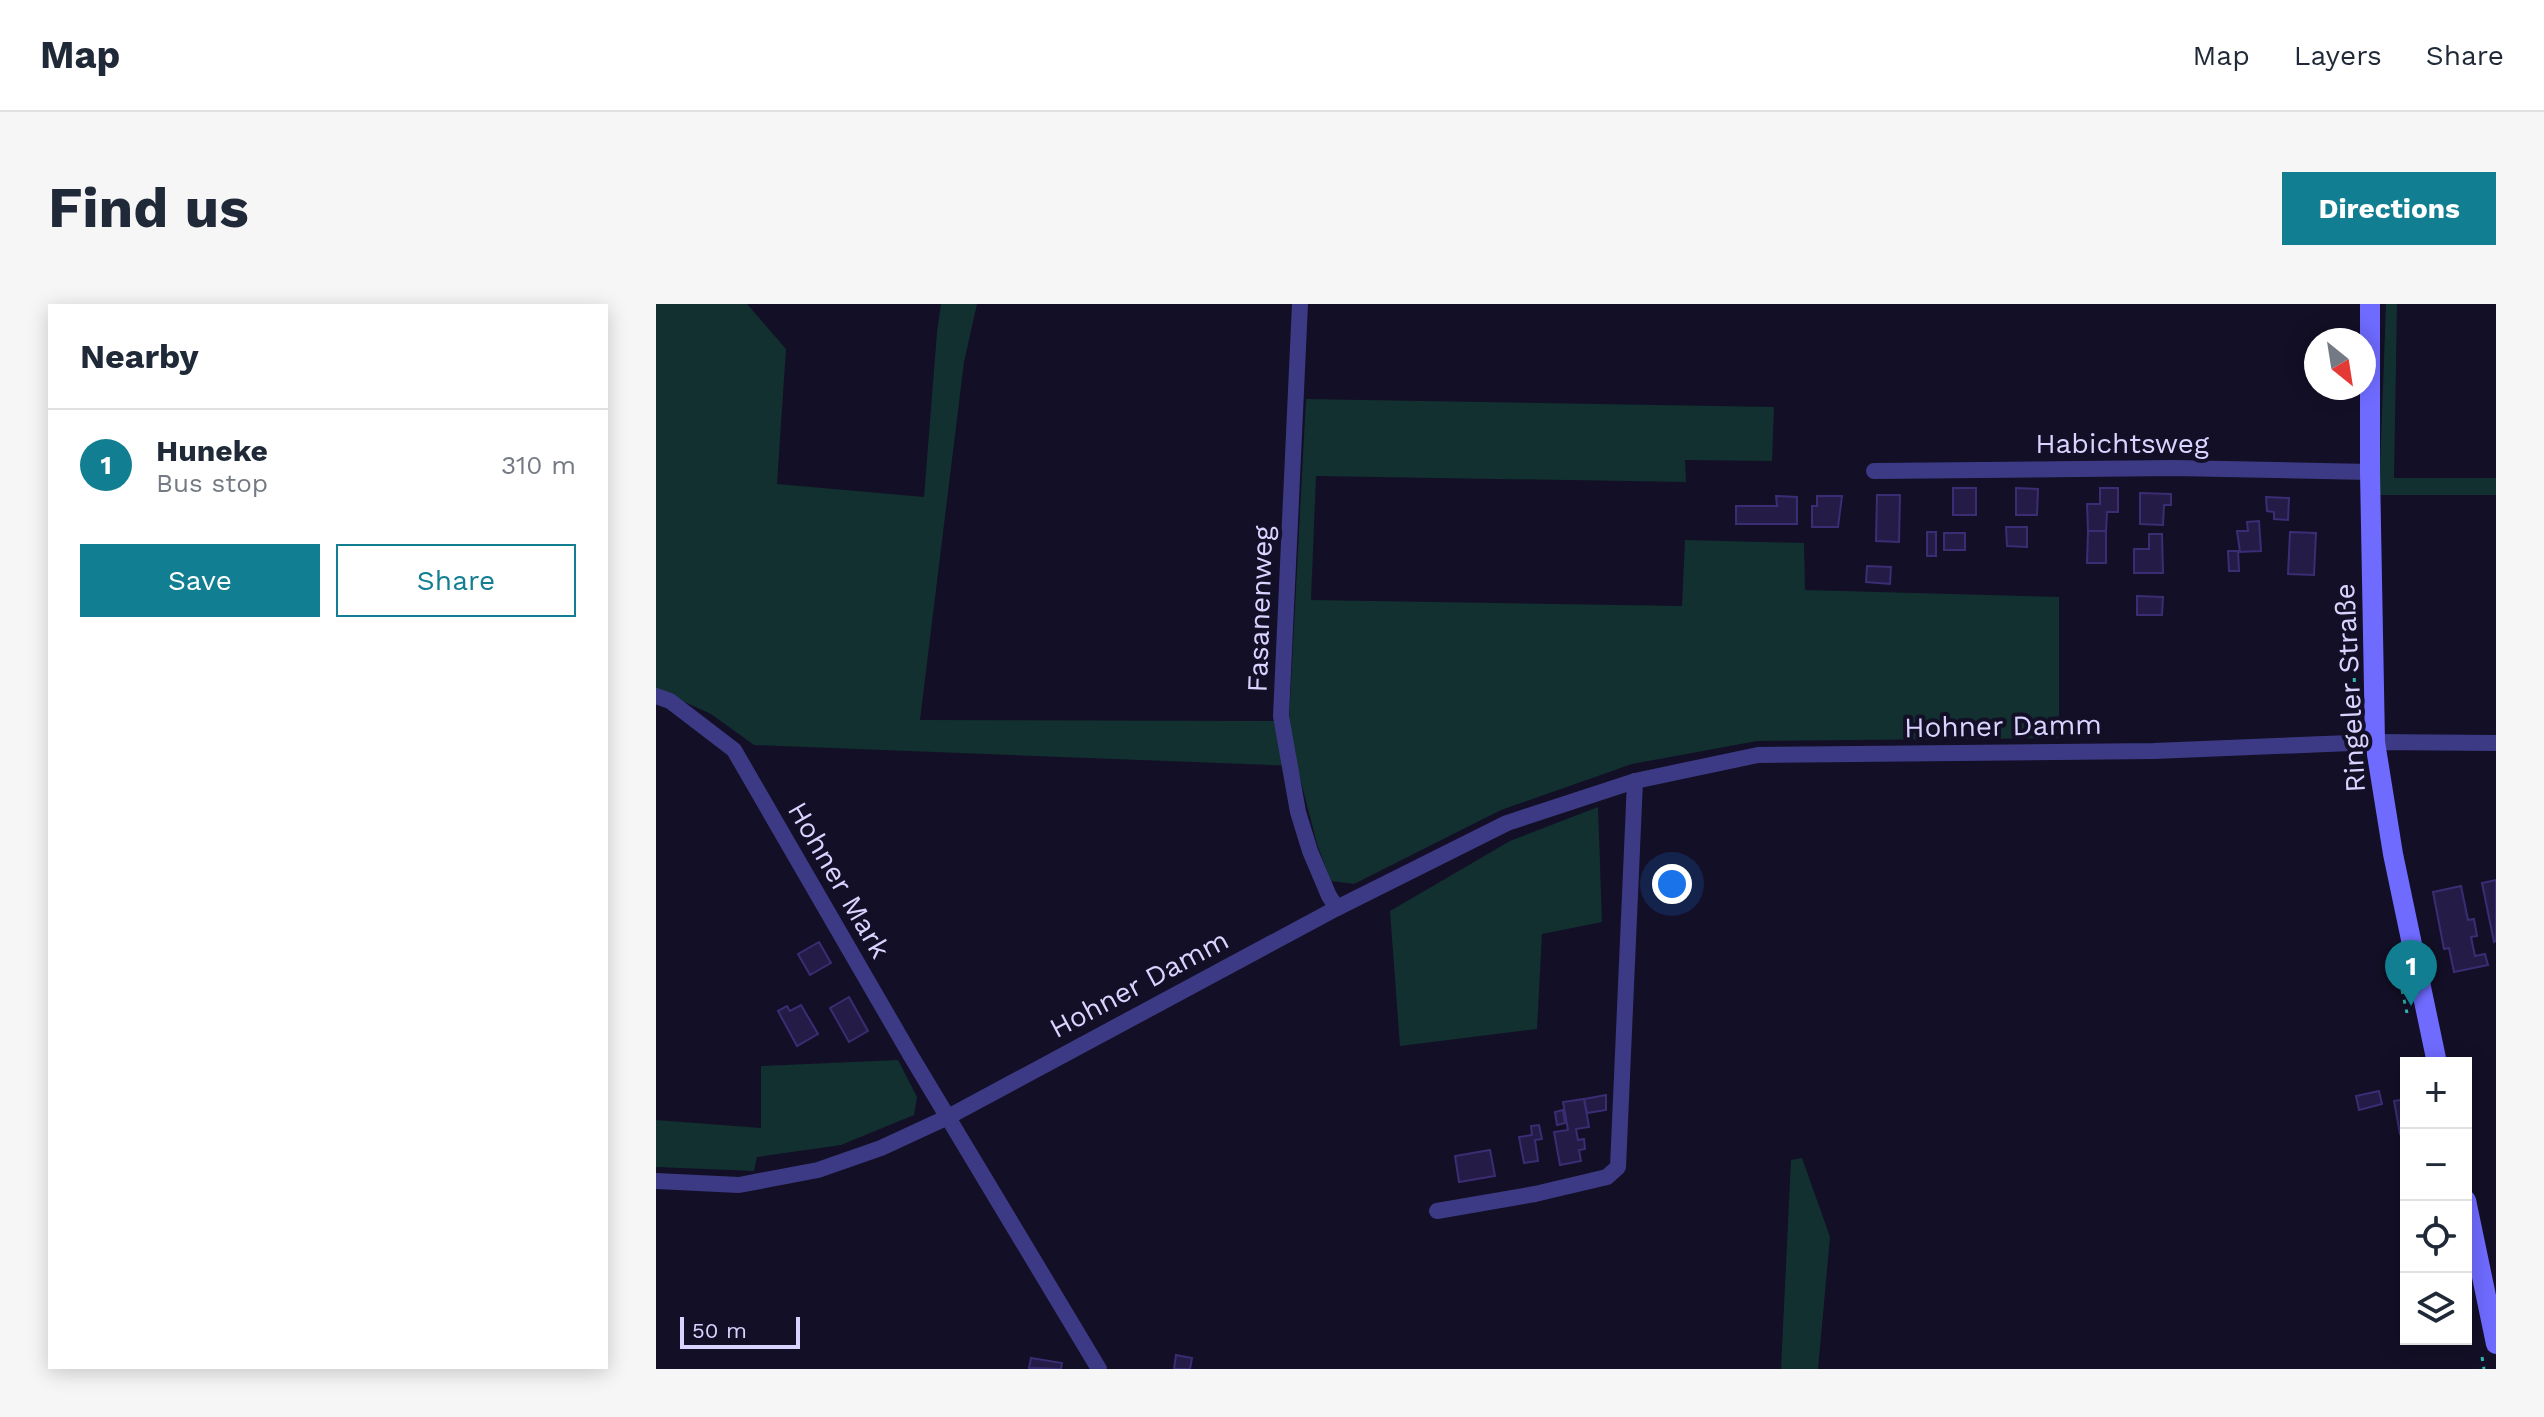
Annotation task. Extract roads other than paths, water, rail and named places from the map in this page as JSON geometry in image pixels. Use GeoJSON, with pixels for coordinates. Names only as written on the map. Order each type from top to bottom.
{"type":"FeatureCollection","features":[{"type":"Feature","properties":{"kind":"street","name":"Fasanenweg"},"geometry":{"type":"LineString","coordinates":[[1300,304],[1281,716],[1298,812],[1329,896],[1337,908]]}},
{"type":"Feature","properties":{"kind":"street","name":"Ringeler Straße"},"geometry":{"type":"LineString","coordinates":[[2370,304],[2375,742],[2393,854],[2436,1057]]}},
{"type":"Feature","properties":{"kind":"street","name":"Habichtsweg"},"geometry":{"type":"LineString","coordinates":[[1874,471],[2174,468],[2370,472]]}},
{"type":"Feature","properties":{"kind":"street","name":"Hohner Mark"},"geometry":{"type":"LineString","coordinates":[[656,696],[670,701],[734,750],[1099,1369]]}},
{"type":"Feature","properties":{"kind":"street","name":"Hohner Damm"},"geometry":{"type":"LineString","coordinates":[[656,1181],[739,1185],[818,1170],[881,1148],[948,1117],[1337,908],[1507,823],[1635,781],[1758,755],[2154,751],[2375,742],[2496,743]]}},
{"type":"Feature","properties":{"kind":"street"},"geometry":{"type":"LineString","coordinates":[[1437,1211],[1535,1194],[1607,1177],[1618,1167],[1635,781]]}},
{"type":"Feature","properties":{"kind":"street"},"geometry":{"type":"LineString","coordinates":[[2466,1201],[2496,1344]]}},
{"type":"Feature","properties":{"kind":"place","name":"Huneke"},"geometry":{"type":"Point","coordinates":[2411,1006]}}]}
